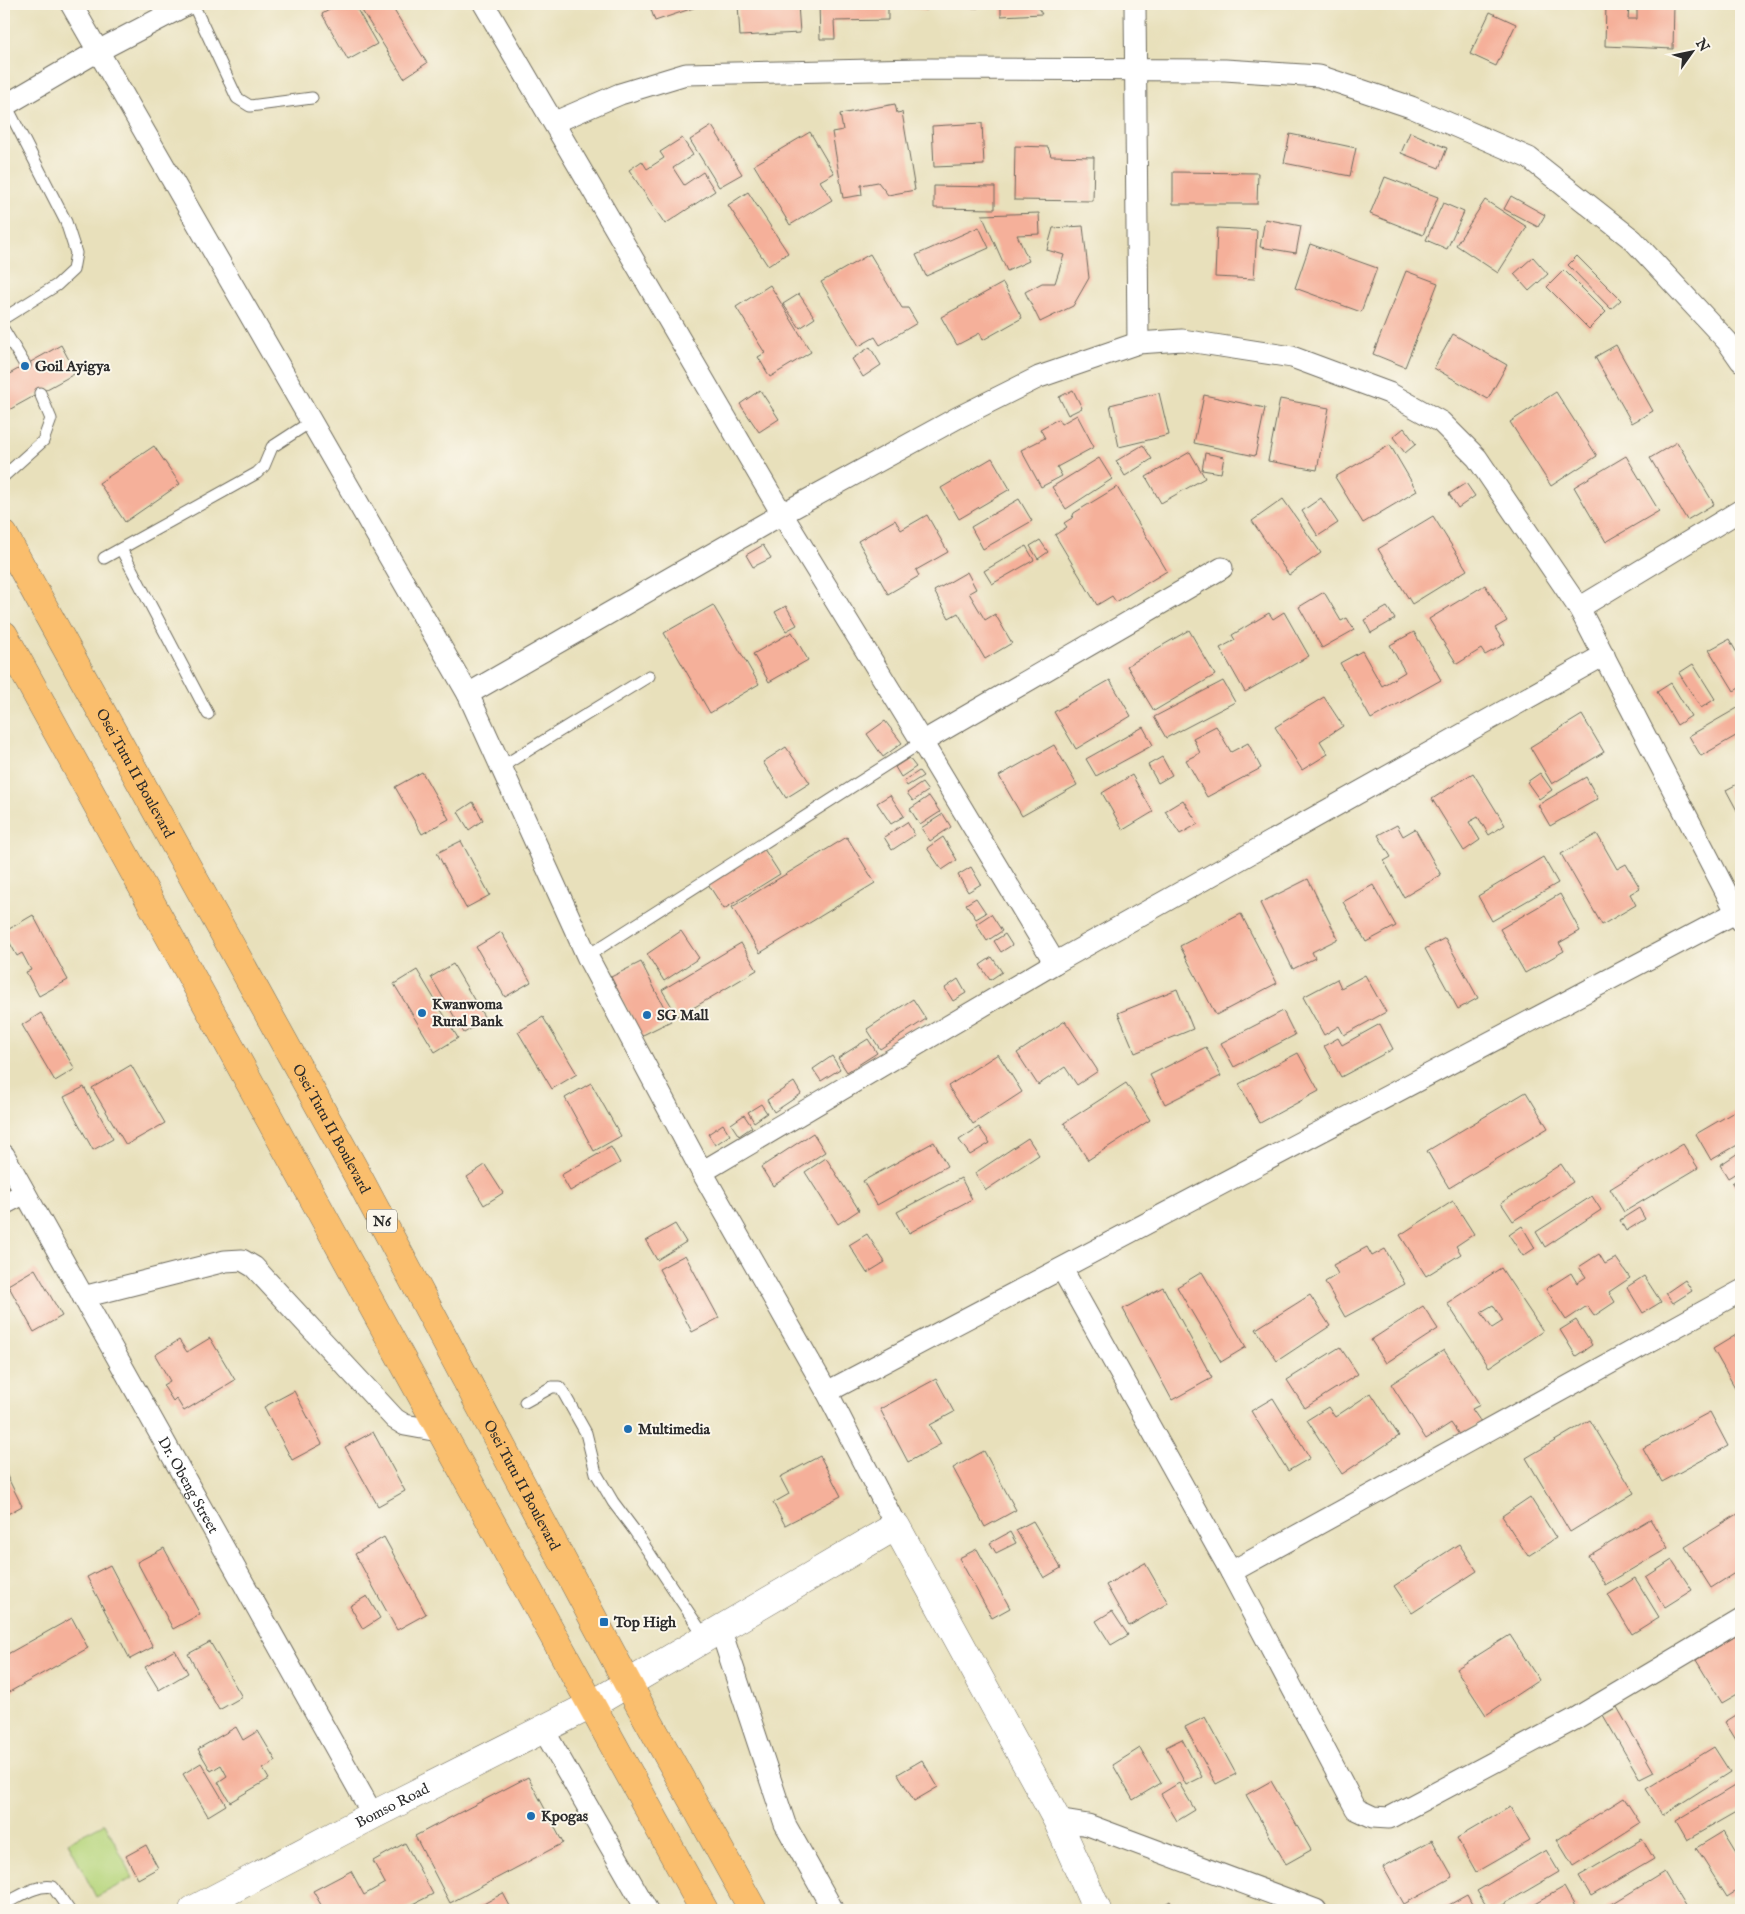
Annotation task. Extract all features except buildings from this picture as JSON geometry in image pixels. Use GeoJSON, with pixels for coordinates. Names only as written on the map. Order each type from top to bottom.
{"type":"FeatureCollection","features":[{"type":"Feature","properties":{"kind":"highway","name":"Osei Tutu II Boulevard"},"geometry":{"type":"LineString","coordinates":[[4,535],[354,1167],[628,1684],[753,1910]]}},
{"type":"Feature","properties":{"kind":"highway"},"geometry":{"type":"LineString","coordinates":[[4,635],[183,963],[444,1432],[704,1910]]}},
{"type":"Feature","properties":{"kind":"street"},"geometry":{"type":"LineString","coordinates":[[71,4],[468,694],[587,956],[702,1172],[827,1392],[896,1526],[1057,1820],[1097,1910]]}},
{"type":"Feature","properties":{"kind":"street"},"geometry":{"type":"LineString","coordinates":[[5,105],[98,51],[188,4]]}},
{"type":"Feature","properties":{"kind":"street"},"geometry":{"type":"LineString","coordinates":[[484,4],[555,122],[782,514],[1055,963]]}},
{"type":"Feature","properties":{"kind":"street"},"geometry":{"type":"LineString","coordinates":[[1135,4],[1138,343]]}},
{"type":"Feature","properties":{"kind":"street"},"geometry":{"type":"LineString","coordinates":[[555,122],[620,94],[686,74],[920,69],[1225,70],[1319,76],[1411,107],[1529,158],[1633,240],[1727,341],[1741,361]]}},
{"type":"Feature","properties":{"kind":"street"},"geometry":{"type":"LineString","coordinates":[[468,694],[782,514],[957,418],[1039,377],[1138,343],[1182,340],[1292,357],[1389,393],[1441,422],[1477,458],[1579,608],[1739,916],[827,1392]]}},
{"type":"Feature","properties":{"kind":"street"},"geometry":{"type":"LineString","coordinates":[[1579,608],[1741,510]]}},
{"type":"Feature","properties":{"kind":"street"},"geometry":{"type":"LineString","coordinates":[[922,742],[1222,568]]}},
{"type":"Feature","properties":{"kind":"street"},"geometry":{"type":"LineString","coordinates":[[702,1172],[1055,963],[1604,655]]}},
{"type":"Feature","properties":{"kind":"street","name":"Dr. Obeng Street"},"geometry":{"type":"LineString","coordinates":[[4,1155],[373,1814]]}},
{"type":"Feature","properties":{"kind":"street"},"geometry":{"type":"LineString","coordinates":[[4,1204],[25,1193]]}},
{"type":"Feature","properties":{"kind":"street"},"geometry":{"type":"LineString","coordinates":[[83,1297],[225,1261],[242,1260],[254,1267],[395,1419],[405,1425],[444,1432]]}},
{"type":"Feature","properties":{"kind":"street"},"geometry":{"type":"LineString","coordinates":[[1062,1269],[1231,1572],[1356,1809],[1373,1817],[1389,1818],[1573,1720],[1741,1620]]}},
{"type":"Feature","properties":{"kind":"street"},"geometry":{"type":"LineString","coordinates":[[1231,1572],[1741,1291]]}},
{"type":"Feature","properties":{"kind":"street","name":"Bomso Road"},"geometry":{"type":"LineString","coordinates":[[193,1910],[373,1814],[593,1704],[896,1526]]}},
{"type":"Feature","properties":{"kind":"street"},"geometry":{"type":"LineString","coordinates":[[713,1633],[785,1824],[833,1910]]}},
{"type":"Feature","properties":{"kind":"street"},"geometry":{"type":"LineString","coordinates":[[543,1729],[647,1910]]}},
{"type":"Feature","properties":{"kind":"street"},"geometry":{"type":"LineString","coordinates":[[1057,1820],[1088,1825],[1316,1910]]}},
{"type":"Feature","properties":{"kind":"lane"},"geometry":{"type":"LineString","coordinates":[[193,4],[237,98],[250,106],[312,98]]}},
{"type":"Feature","properties":{"kind":"lane"},"geometry":{"type":"LineString","coordinates":[[4,318],[58,285],[73,270],[76,253],[66,222],[5,105]]}},
{"type":"Feature","properties":{"kind":"lane"},"geometry":{"type":"LineString","coordinates":[[4,330],[25,365]]}},
{"type":"Feature","properties":{"kind":"lane"},"geometry":{"type":"LineString","coordinates":[[4,476],[43,441],[51,420],[40,393]]}},
{"type":"Feature","properties":{"kind":"lane"},"geometry":{"type":"LineString","coordinates":[[104,558],[257,473],[264,466],[272,447],[312,421]]}},
{"type":"Feature","properties":{"kind":"lane"},"geometry":{"type":"LineString","coordinates":[[121,549],[208,714]]}},
{"type":"Feature","properties":{"kind":"lane"},"geometry":{"type":"LineString","coordinates":[[501,767],[649,676]]}},
{"type":"Feature","properties":{"kind":"lane"},"geometry":{"type":"LineString","coordinates":[[587,956],[922,742]]}},
{"type":"Feature","properties":{"kind":"lane"},"geometry":{"type":"LineString","coordinates":[[525,1402],[552,1387],[559,1387],[586,1432],[596,1473],[609,1495],[713,1633]]}},
{"type":"Feature","properties":{"kind":"lane"},"geometry":{"type":"LineString","coordinates":[[4,1904],[46,1885],[53,1887],[69,1910]]}},
{"type":"Feature","properties":{"kind":"green space"},"geometry":{"type":"Polygon","coordinates":[[[105,1823],[133,1878],[96,1897],[68,1842],[105,1823]]]}},
{"type":"Feature","properties":{"kind":"place","name":"Goil Ayigya"},"geometry":{"type":"Point","coordinates":[25,366]}},
{"type":"Feature","properties":{"kind":"place","name":"Kwanwoma Rural Bank"},"geometry":{"type":"Point","coordinates":[422,1013]}},
{"type":"Feature","properties":{"kind":"place","name":"SG Mall"},"geometry":{"type":"Point","coordinates":[647,1015]}},
{"type":"Feature","properties":{"kind":"place","name":"Multimedia"},"geometry":{"type":"Point","coordinates":[628,1429]}},
{"type":"Feature","properties":{"kind":"place","name":"Top High"},"geometry":{"type":"Point","coordinates":[604,1622]}},
{"type":"Feature","properties":{"kind":"place","name":"Kpogas"},"geometry":{"type":"Point","coordinates":[531,1816]}}]}
